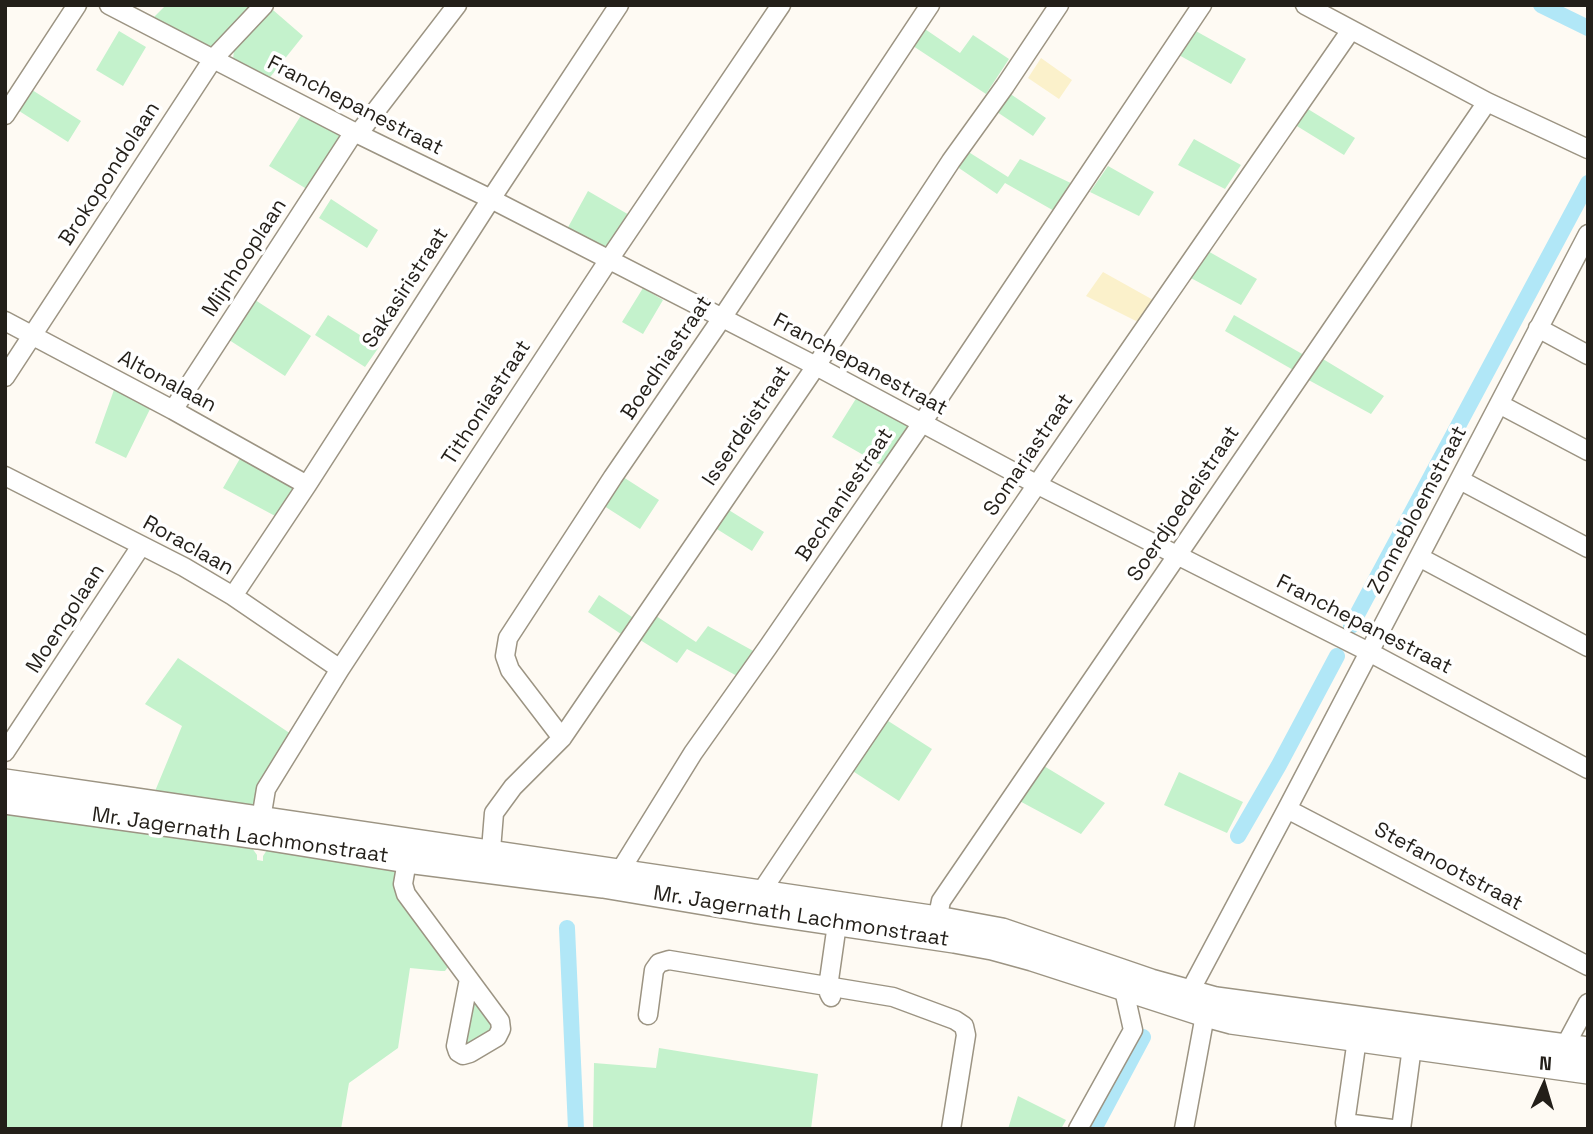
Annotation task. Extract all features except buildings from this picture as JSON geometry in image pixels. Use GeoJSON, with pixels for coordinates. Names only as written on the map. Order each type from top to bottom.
{"type":"FeatureCollection","features":[{"type":"Feature","properties":{"kind":"main road","name":"Mr. Jagernath Lachmonstraat"},"geometry":{"type":"LineString","coordinates":[[5,781],[260,828],[407,861],[490,861],[620,871],[760,902],[837,924],[1002,930],[1086,960],[1216,999],[1588,1049]]}},
{"type":"Feature","properties":{"kind":"main road","name":"Mr. Jagernath Lachmonstraat"},"geometry":{"type":"LineString","coordinates":[[5,802],[260,828],[337,830],[603,886],[760,902],[935,928],[1231,1022],[1588,1072]]}},
{"type":"Feature","properties":{"kind":"street"},"geometry":{"type":"LineString","coordinates":[[5,115],[76,5]]}},
{"type":"Feature","properties":{"kind":"street","name":"Franchepanestraat"},"geometry":{"type":"LineString","coordinates":[[109,5],[816,366],[1036,484],[1369,652],[1588,769]]}},
{"type":"Feature","properties":{"kind":"street","name":"Brokopondolaan"},"geometry":{"type":"LineString","coordinates":[[5,377],[213,59],[264,5]]}},
{"type":"Feature","properties":{"kind":"street","name":"Mijnhooplaan"},"geometry":{"type":"LineString","coordinates":[[173,410],[356,133],[457,5]]}},
{"type":"Feature","properties":{"kind":"street","name":"Sakasiristraat"},"geometry":{"type":"LineString","coordinates":[[233,596],[619,5]]}},
{"type":"Feature","properties":{"kind":"street","name":"Tithoniastraat"},"geometry":{"type":"LineString","coordinates":[[260,828],[267,789],[341,669],[608,261],[781,5]]}},
{"type":"Feature","properties":{"kind":"street","name":"Boedhiastraat"},"geometry":{"type":"LineString","coordinates":[[562,738],[510,670],[505,656],[508,638],[612,477],[722,318],[930,5]]}},
{"type":"Feature","properties":{"kind":"street","name":"Isserdeistraat"},"geometry":{"type":"LineString","coordinates":[[490,861],[494,813],[513,787],[562,738],[1059,5]]}},
{"type":"Feature","properties":{"kind":"street","name":"Bechaniestraat"},"geometry":{"type":"LineString","coordinates":[[620,871],[693,752],[922,423],[1202,5]]}},
{"type":"Feature","properties":{"kind":"street"},"geometry":{"type":"LineString","coordinates":[[1305,5],[1487,102],[1588,149]]}},
{"type":"Feature","properties":{"kind":"street","name":"Somariastraat"},"geometry":{"type":"LineString","coordinates":[[760,902],[1036,484],[1351,30]]}},
{"type":"Feature","properties":{"kind":"street","name":"Soerdjoedeistraat"},"geometry":{"type":"LineString","coordinates":[[935,928],[941,901],[1487,102]]}},
{"type":"Feature","properties":{"kind":"street","name":"Zonnebloemstraat"},"geometry":{"type":"LineString","coordinates":[[1189,993],[1538,328],[1583,253],[1588,234]]}},
{"type":"Feature","properties":{"kind":"street","name":"Altonalaan"},"geometry":{"type":"LineString","coordinates":[[5,321],[307,485]]}},
{"type":"Feature","properties":{"kind":"street"},"geometry":{"type":"LineString","coordinates":[[1538,328],[1588,355]]}},
{"type":"Feature","properties":{"kind":"street"},"geometry":{"type":"LineString","coordinates":[[1499,404],[1588,451]]}},
{"type":"Feature","properties":{"kind":"street","name":"Roraclaan"},"geometry":{"type":"LineString","coordinates":[[5,476],[184,567],[233,596],[341,669]]}},
{"type":"Feature","properties":{"kind":"street"},"geometry":{"type":"LineString","coordinates":[[1460,480],[1588,548]]}},
{"type":"Feature","properties":{"kind":"street","name":"Moengolaan"},"geometry":{"type":"LineString","coordinates":[[5,752],[141,546]]}},
{"type":"Feature","properties":{"kind":"street"},"geometry":{"type":"LineString","coordinates":[[1419,557],[1588,647]]}},
{"type":"Feature","properties":{"kind":"street","name":"Stefanootstraat"},"geometry":{"type":"LineString","coordinates":[[1287,809],[1588,966]]}},
{"type":"Feature","properties":{"kind":"street"},"geometry":{"type":"LineString","coordinates":[[407,861],[403,884],[406,894],[469,979]]}},
{"type":"Feature","properties":{"kind":"street"},"geometry":{"type":"LineString","coordinates":[[830,992],[837,924]]}},
{"type":"Feature","properties":{"kind":"street"},"geometry":{"type":"LineString","coordinates":[[649,1014],[654,970],[659,963],[669,960],[830,992],[892,997],[956,1020],[964,1026],[966,1035],[951,1129]]}},
{"type":"Feature","properties":{"kind":"street"},"geometry":{"type":"LineString","coordinates":[[1078,1129],[1133,1030],[1124,990]]}},
{"type":"Feature","properties":{"kind":"street"},"geometry":{"type":"LineString","coordinates":[[1565,1046],[1588,1003]]}},
{"type":"Feature","properties":{"kind":"street"},"geometry":{"type":"LineString","coordinates":[[1184,1129],[1205,1015]]}},
{"type":"Feature","properties":{"kind":"street"},"geometry":{"type":"LineString","coordinates":[[1357,1039],[1345,1123],[1392,1129]]}},
{"type":"Feature","properties":{"kind":"street"},"geometry":{"type":"LineString","coordinates":[[1401,1129],[1412,1047]]}},
{"type":"Feature","properties":{"kind":"green space"},"geometry":{"type":"Polygon","coordinates":[[[166,5],[256,5],[216,47],[206,47],[153,18],[166,5]]]}},
{"type":"Feature","properties":{"kind":"green space"},"geometry":{"type":"Polygon","coordinates":[[[273,10],[303,36],[267,81],[233,60],[234,50],[273,10]]]}},
{"type":"Feature","properties":{"kind":"green space"},"geometry":{"type":"Polygon","coordinates":[[[922,27],[960,53],[973,35],[1009,59],[986,94],[910,44],[922,27]]]}},
{"type":"Feature","properties":{"kind":"green space"},"geometry":{"type":"Polygon","coordinates":[[[1194,30],[1246,59],[1231,84],[1177,54],[1194,30]]]}},
{"type":"Feature","properties":{"kind":"green space"},"geometry":{"type":"Polygon","coordinates":[[[119,31],[146,47],[123,86],[96,70],[119,31]]]}},
{"type":"Feature","properties":{"kind":"green space"},"geometry":{"type":"Polygon","coordinates":[[[29,88],[81,121],[68,142],[16,109],[29,88]]]}},
{"type":"Feature","properties":{"kind":"green space"},"geometry":{"type":"Polygon","coordinates":[[[1006,91],[1046,118],[1033,136],[994,110],[1006,91]]]}},
{"type":"Feature","properties":{"kind":"green space"},"geometry":{"type":"Polygon","coordinates":[[[1303,106],[1355,138],[1344,155],[1292,123],[1303,106]]]}},
{"type":"Feature","properties":{"kind":"green space"},"geometry":{"type":"Polygon","coordinates":[[[302,114],[334,131],[340,139],[310,191],[269,166],[302,114]]]}},
{"type":"Feature","properties":{"kind":"green space"},"geometry":{"type":"Polygon","coordinates":[[[1194,139],[1241,165],[1225,189],[1178,165],[1194,139]]]}},
{"type":"Feature","properties":{"kind":"green space"},"geometry":{"type":"Polygon","coordinates":[[[967,151],[1008,177],[1020,159],[1075,185],[1056,212],[1005,183],[997,194],[956,166],[967,151]]]}},
{"type":"Feature","properties":{"kind":"green space"},"geometry":{"type":"Polygon","coordinates":[[[1108,166],[1154,192],[1139,216],[1090,192],[1108,166]]]}},
{"type":"Feature","properties":{"kind":"green space"},"geometry":{"type":"Polygon","coordinates":[[[588,191],[631,216],[606,249],[566,231],[588,191]]]}},
{"type":"Feature","properties":{"kind":"green space"},"geometry":{"type":"Polygon","coordinates":[[[331,199],[378,230],[367,248],[319,218],[331,199]]]}},
{"type":"Feature","properties":{"kind":"green space"},"geometry":{"type":"Polygon","coordinates":[[[1206,250],[1257,279],[1241,305],[1189,277],[1206,250]]]}},
{"type":"Feature","properties":{"kind":"green space"},"geometry":{"type":"Polygon","coordinates":[[[643,288],[663,300],[643,334],[622,322],[643,288]]]}},
{"type":"Feature","properties":{"kind":"green space"},"geometry":{"type":"Polygon","coordinates":[[[252,298],[311,336],[285,376],[226,338],[252,298]]]}},
{"type":"Feature","properties":{"kind":"green space"},"geometry":{"type":"Polygon","coordinates":[[[328,315],[379,347],[365,367],[315,335],[328,315]]]}},
{"type":"Feature","properties":{"kind":"green space"},"geometry":{"type":"Polygon","coordinates":[[[1234,315],[1304,355],[1295,371],[1225,331],[1234,315]]]}},
{"type":"Feature","properties":{"kind":"green space"},"geometry":{"type":"Polygon","coordinates":[[[1318,356],[1384,396],[1371,414],[1303,377],[1318,356]]]}},
{"type":"Feature","properties":{"kind":"green space"},"geometry":{"type":"Polygon","coordinates":[[[115,387],[152,405],[126,458],[95,443],[115,387]]]}},
{"type":"Feature","properties":{"kind":"green space"},"geometry":{"type":"Polygon","coordinates":[[[857,397],[911,426],[886,468],[832,437],[857,397]]]}},
{"type":"Feature","properties":{"kind":"green space"},"geometry":{"type":"Polygon","coordinates":[[[242,455],[293,485],[293,492],[277,517],[223,488],[242,455]]]}},
{"type":"Feature","properties":{"kind":"green space"},"geometry":{"type":"Polygon","coordinates":[[[620,475],[659,500],[640,529],[601,504],[620,475]]]}},
{"type":"Feature","properties":{"kind":"green space"},"geometry":{"type":"Polygon","coordinates":[[[724,507],[764,532],[752,551],[712,526],[724,507]]]}},
{"type":"Feature","properties":{"kind":"green space"},"geometry":{"type":"Polygon","coordinates":[[[599,595],[638,621],[627,638],[588,612],[599,595]]]}},
{"type":"Feature","properties":{"kind":"green space"},"geometry":{"type":"Polygon","coordinates":[[[653,614],[696,642],[708,626],[757,653],[739,677],[687,649],[677,663],[637,638],[653,614]]]}},
{"type":"Feature","properties":{"kind":"green space"},"geometry":{"type":"Polygon","coordinates":[[[178,658],[291,734],[252,806],[153,796],[182,726],[145,704],[178,658]]]}},
{"type":"Feature","properties":{"kind":"green space"},"geometry":{"type":"Polygon","coordinates":[[[882,717],[932,749],[899,801],[848,768],[882,717]]]}},
{"type":"Feature","properties":{"kind":"green space"},"geometry":{"type":"Polygon","coordinates":[[[1039,763],[1105,803],[1081,834],[1014,798],[1039,763]]]}},
{"type":"Feature","properties":{"kind":"green space"},"geometry":{"type":"Polygon","coordinates":[[[1179,772],[1243,802],[1227,833],[1164,805],[1179,772]]]}},
{"type":"Feature","properties":{"kind":"green space"},"geometry":{"type":"Polygon","coordinates":[[[5,808],[252,848],[257,860],[263,861],[267,850],[275,850],[373,867],[394,865],[450,964],[445,971],[410,968],[398,1048],[349,1083],[341,1129],[5,1129],[5,808]]]}},
{"type":"Feature","properties":{"kind":"green space"},"geometry":{"type":"Polygon","coordinates":[[[474,998],[496,1028],[466,1046],[464,1043],[474,998]]]}},
{"type":"Feature","properties":{"kind":"green space"},"geometry":{"type":"Polygon","coordinates":[[[659,1048],[818,1074],[811,1129],[593,1129],[594,1063],[656,1068],[659,1048]]]}},
{"type":"Feature","properties":{"kind":"green space"},"geometry":{"type":"Polygon","coordinates":[[[1018,1096],[1066,1120],[1061,1129],[1008,1129],[1018,1096]]]}},
{"type":"Feature","properties":{"kind":"sand"},"geometry":{"type":"Polygon","coordinates":[[[1041,58],[1072,80],[1059,99],[1028,78],[1041,58]]]}},
{"type":"Feature","properties":{"kind":"sand"},"geometry":{"type":"Polygon","coordinates":[[[1103,272],[1155,301],[1140,323],[1086,296],[1103,272]]]}},
{"type":"Feature","properties":{"kind":"waterway"},"geometry":{"type":"LineString","coordinates":[[1541,5],[1588,28]]}},
{"type":"Feature","properties":{"kind":"waterway"},"geometry":{"type":"LineString","coordinates":[[1351,626],[1588,183]]}},
{"type":"Feature","properties":{"kind":"waterway"},"geometry":{"type":"LineString","coordinates":[[1238,836],[1337,656]]}},
{"type":"Feature","properties":{"kind":"waterway"},"geometry":{"type":"LineString","coordinates":[[567,928],[576,1129]]}},
{"type":"Feature","properties":{"kind":"waterway"},"geometry":{"type":"LineString","coordinates":[[1094,1129],[1143,1037]]}}]}
